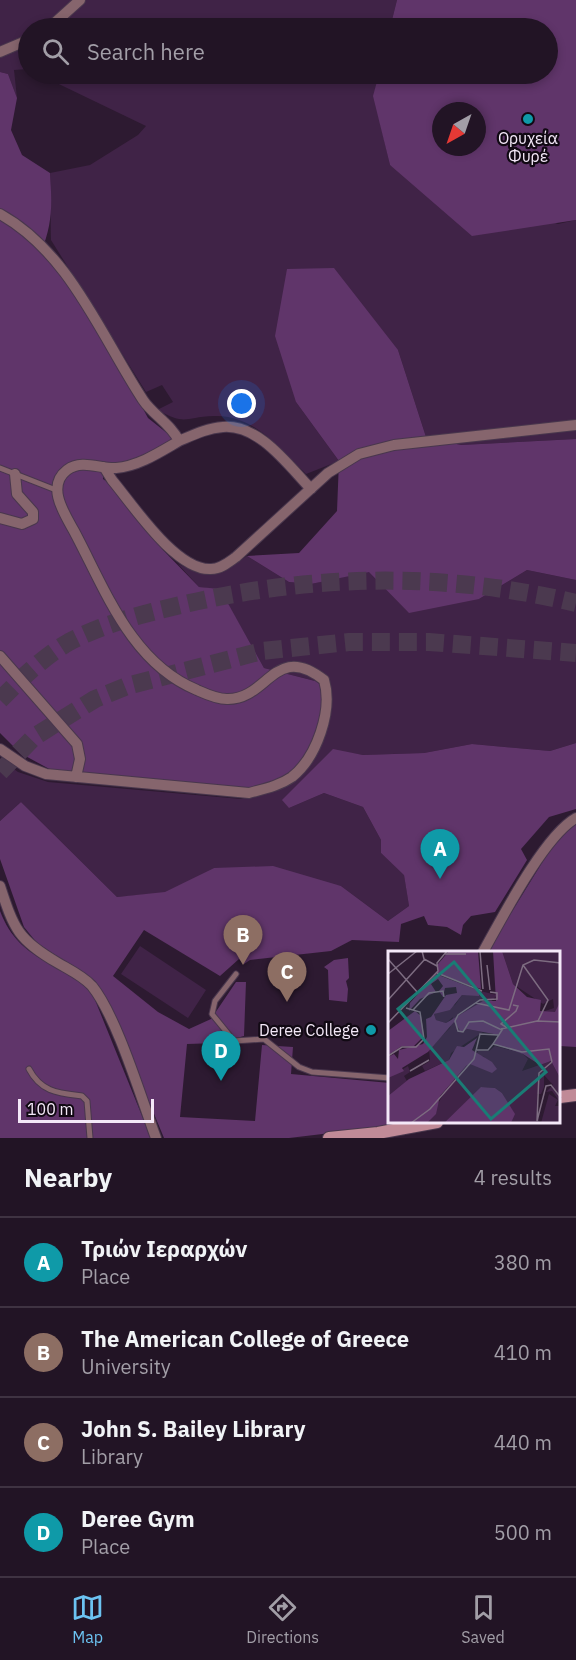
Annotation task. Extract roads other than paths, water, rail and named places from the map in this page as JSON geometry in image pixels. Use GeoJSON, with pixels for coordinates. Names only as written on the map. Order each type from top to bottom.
{"type":"FeatureCollection","features":[{"type":"Feature","properties":{"kind":"street"},"geometry":{"type":"LineString","coordinates":[[60,18],[80,0]]}},
{"type":"Feature","properties":{"kind":"street"},"geometry":{"type":"LineString","coordinates":[[0,52],[18,44]]}},
{"type":"Feature","properties":{"kind":"street"},"geometry":{"type":"LineString","coordinates":[[0,214],[27,231],[54,260],[82,298],[148,407],[173,431],[179,441]]}},
{"type":"Feature","properties":{"kind":"street"},"geometry":{"type":"LineString","coordinates":[[104,467],[112,480],[175,554],[198,567],[212,569],[222,567],[236,557],[346,460],[376,448],[576,425]]}},
{"type":"Feature","properties":{"kind":"street"},"geometry":{"type":"LineString","coordinates":[[0,749],[16,761],[36,771],[231,793],[249,793],[274,787],[298,771],[311,752],[325,716],[327,697],[324,680],[300,666],[286,667],[276,671],[239,697],[228,700],[214,698],[171,677],[150,660],[126,627],[69,521],[56,490],[59,480],[72,467],[85,464],[116,468],[142,461],[179,441],[215,428],[243,429],[272,449],[311,489]]}},
{"type":"Feature","properties":{"kind":"street"},"geometry":{"type":"LineString","coordinates":[[0,518],[22,524],[33,519],[33,512],[17,494],[15,474]]}},
{"type":"Feature","properties":{"kind":"street"},"geometry":{"type":"LineString","coordinates":[[0,656],[77,744],[80,759],[76,777]]}},
{"type":"Feature","properties":{"kind":"street"},"geometry":{"type":"LineString","coordinates":[[484,951],[542,851],[562,827],[576,818]]}},
{"type":"Feature","properties":{"kind":"street"},"geometry":{"type":"LineString","coordinates":[[0,886],[13,922],[23,939],[83,978],[97,993],[113,1027],[156,1138]]}},
{"type":"Feature","properties":{"kind":"street"},"geometry":{"type":"LineString","coordinates":[[561,1097],[576,1095]]}},
{"type":"Feature","properties":{"kind":"street"},"geometry":{"type":"LineString","coordinates":[[329,1138],[378,1136],[433,1123]]}},
{"type":"Feature","properties":{"kind":"lane"},"geometry":{"type":"LineString","coordinates":[[0,468],[56,490]]}},
{"type":"Feature","properties":{"kind":"lane"},"geometry":{"type":"LineString","coordinates":[[236,974],[215,1001],[212,1014],[234,1041],[264,1039],[299,1067],[312,1072],[388,1078]]}},
{"type":"Feature","properties":{"kind":"lane"},"geometry":{"type":"LineString","coordinates":[[29,1069],[36,1083],[43,1088],[82,1096],[87,1101],[90,1138]]}},
{"type":"Feature","properties":{"kind":"tunnel"},"geometry":{"type":"LineString","coordinates":[[0,700],[41,661],[83,635],[141,615],[234,594],[332,582],[429,582],[478,586],[576,603]]}},
{"type":"Feature","properties":{"kind":"tunnel"},"geometry":{"type":"LineString","coordinates":[[0,772],[34,737],[95,699],[127,686],[262,651],[349,642],[429,642],[576,653]]}},
{"type":"Feature","properties":{"kind":"place","name":"Ορυχεία Φυρέ"},"geometry":{"type":"Point","coordinates":[528,119]}},
{"type":"Feature","properties":{"kind":"place","name":"Τριών Ιεραρχών"},"geometry":{"type":"Point","coordinates":[440,879]}},
{"type":"Feature","properties":{"kind":"place","name":"The American College of Greece"},"geometry":{"type":"Point","coordinates":[243,965]}},
{"type":"Feature","properties":{"kind":"place","name":"John S. Bailey Library"},"geometry":{"type":"Point","coordinates":[287,1002]}},
{"type":"Feature","properties":{"kind":"place","name":"Deree College"},"geometry":{"type":"Point","coordinates":[371,1030]}},
{"type":"Feature","properties":{"kind":"place","name":"Deree Gym"},"geometry":{"type":"Point","coordinates":[221,1081]}}]}
